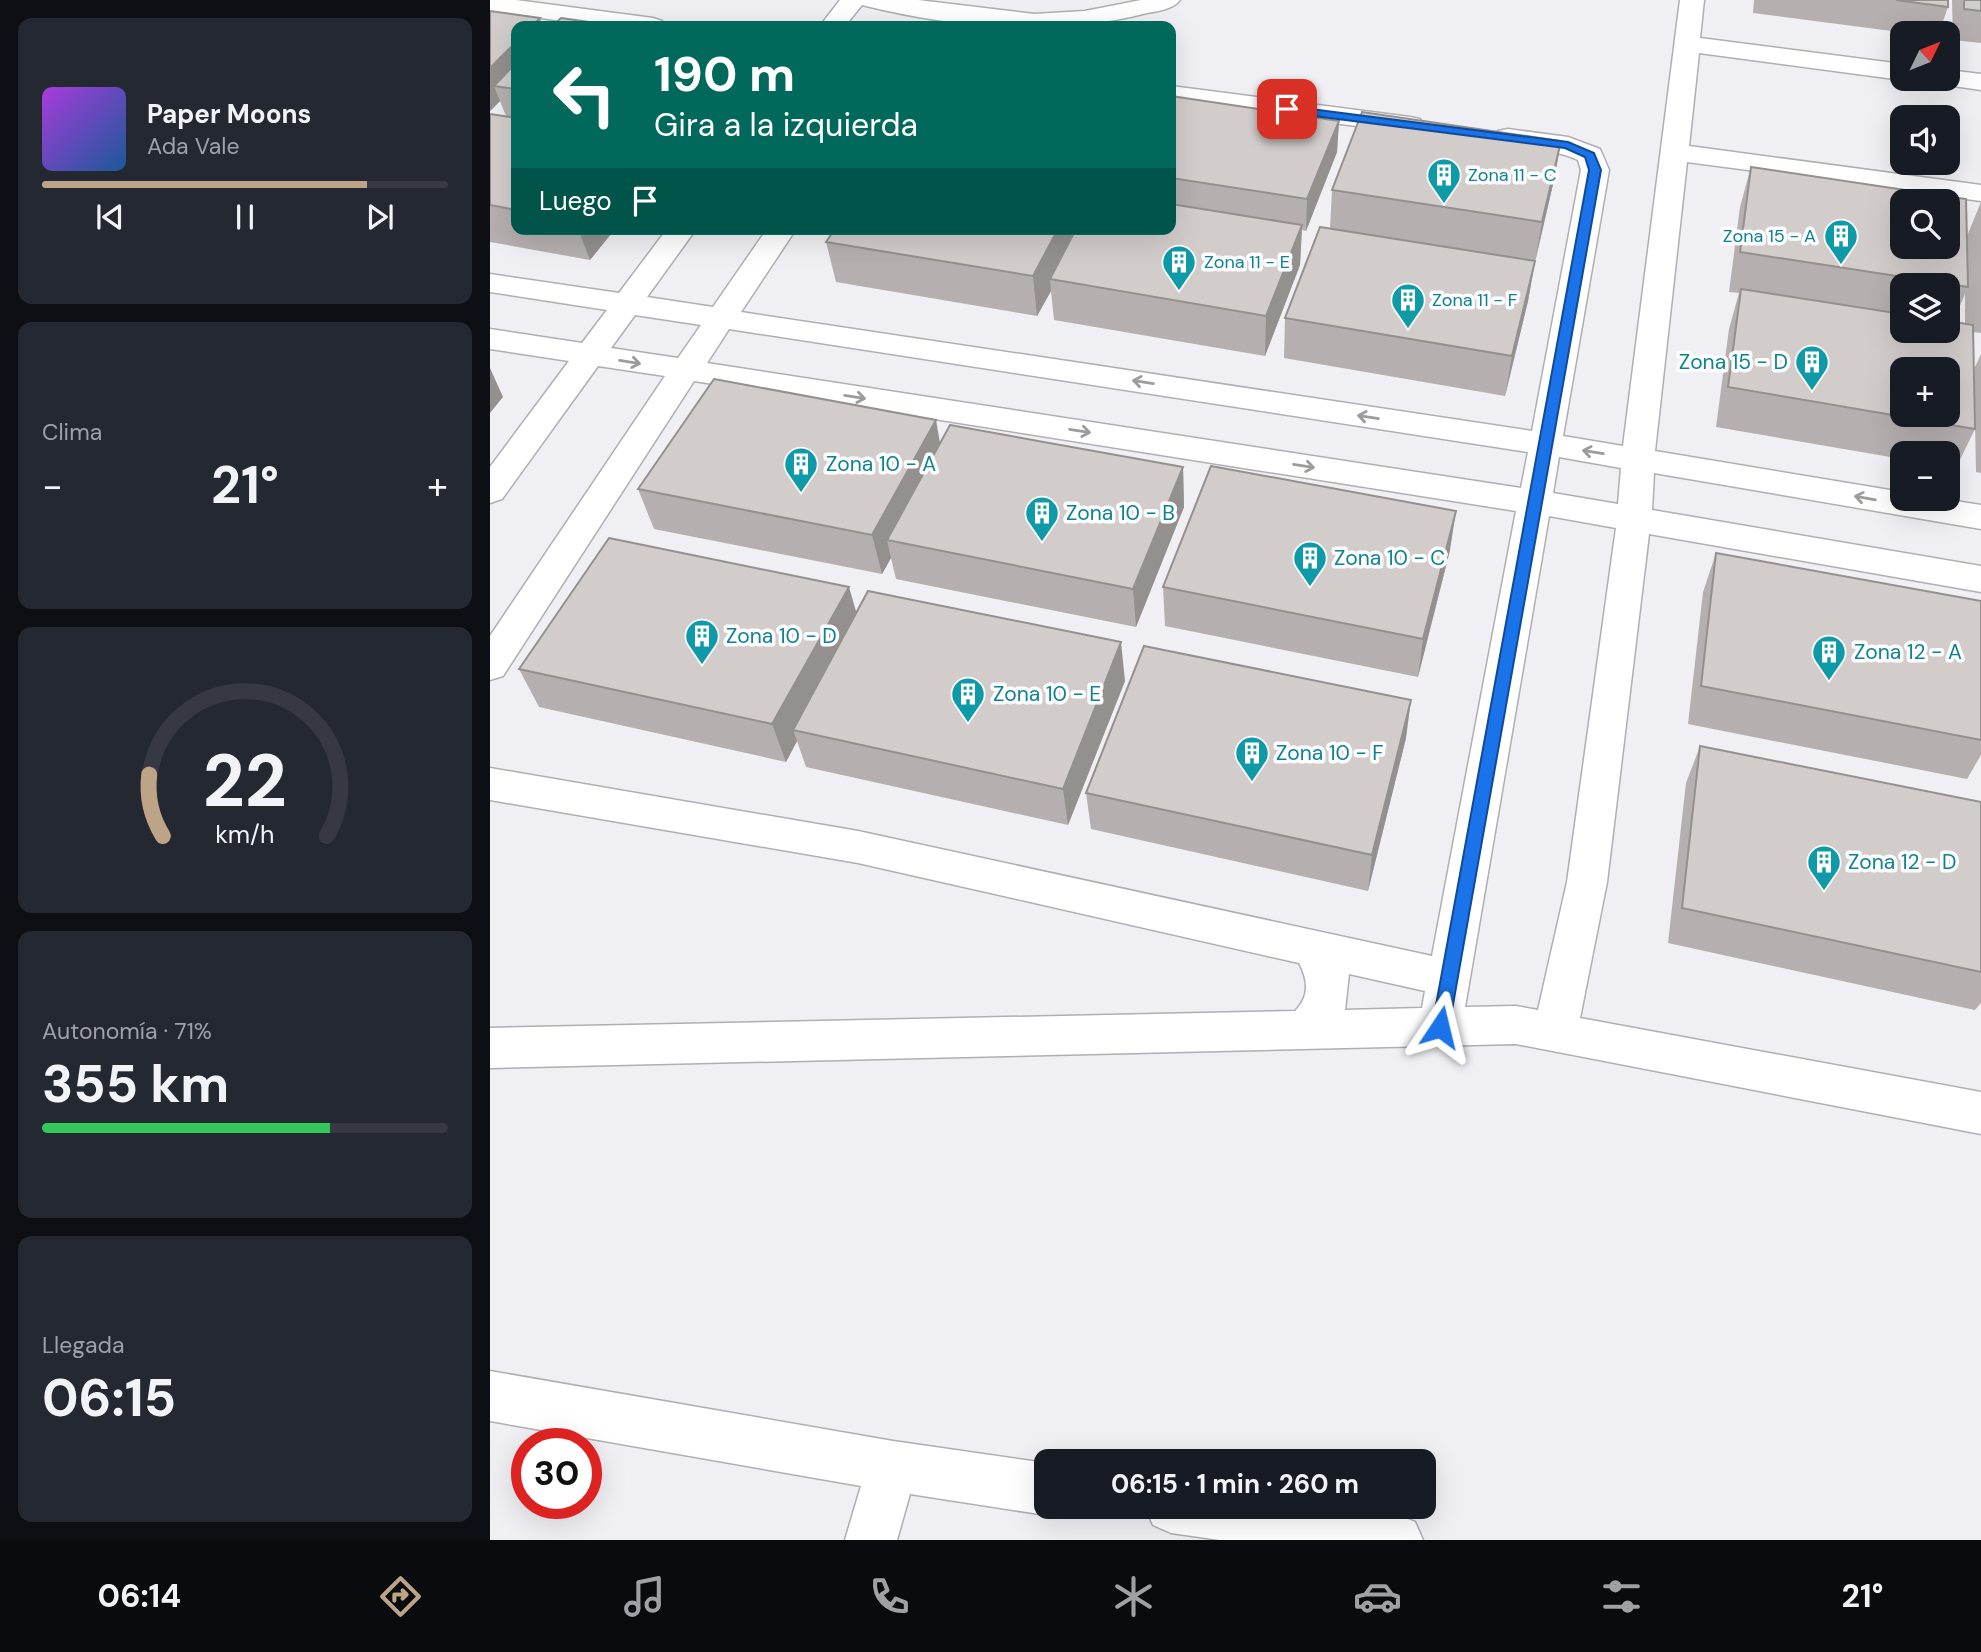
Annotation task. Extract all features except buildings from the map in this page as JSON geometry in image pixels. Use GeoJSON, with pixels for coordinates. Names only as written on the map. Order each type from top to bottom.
{"type":"FeatureCollection","features":[{"type":"Feature","properties":{"kind":"street"},"geometry":{"type":"LineString","coordinates":[[836,21],[853,0]]}},
{"type":"Feature","properties":{"kind":"street"},"geometry":{"type":"LineString","coordinates":[[870,0],[931,12],[1056,21],[1124,13],[1168,0]]}},
{"type":"Feature","properties":{"kind":"street"},"geometry":{"type":"LineString","coordinates":[[1555,1032],[1587,882],[1634,519],[1638,459],[1692,0]]}},
{"type":"Feature","properties":{"kind":"street"},"geometry":{"type":"LineString","coordinates":[[490,4],[616,21]]}},
{"type":"Feature","properties":{"kind":"street"},"geometry":{"type":"LineString","coordinates":[[1687,44],[1890,70]]}},
{"type":"Feature","properties":{"kind":"street"},"geometry":{"type":"LineString","coordinates":[[1960,79],[1981,82]]}},
{"type":"Feature","properties":{"kind":"street"},"geometry":{"type":"LineString","coordinates":[[1176,95],[1434,128]]}},
{"type":"Feature","properties":{"kind":"street"},"geometry":{"type":"LineString","coordinates":[[1440,1027],[1595,170],[1590,155],[1568,145],[1488,135]]}},
{"type":"Feature","properties":{"kind":"street"},"geometry":{"type":"LineString","coordinates":[[1674,152],[1981,193]]}},
{"type":"Feature","properties":{"kind":"street"},"geometry":{"type":"LineString","coordinates":[[490,491],[678,235]]}},
{"type":"Feature","properties":{"kind":"street"},"geometry":{"type":"LineString","coordinates":[[490,666],[685,370],[778,235]]}},
{"type":"Feature","properties":{"kind":"street"},"geometry":{"type":"LineString","coordinates":[[490,282],[1546,444],[1981,517]]}},
{"type":"Feature","properties":{"kind":"street"},"geometry":{"type":"LineString","coordinates":[[490,340],[1535,502],[1981,579]]}},
{"type":"Feature","properties":{"kind":"street"},"geometry":{"type":"LineString","coordinates":[[490,783],[858,847],[1449,978]]}},
{"type":"Feature","properties":{"kind":"street"},"geometry":{"type":"LineString","coordinates":[[1306,1029],[1323,1011],[1329,977],[1313,949]]}},
{"type":"Feature","properties":{"kind":"street"},"geometry":{"type":"LineString","coordinates":[[490,1048],[1516,1025],[1981,1113]]}},
{"type":"Feature","properties":{"kind":"street"},"geometry":{"type":"LineString","coordinates":[[490,1396],[892,1466],[1034,1487]]}},
{"type":"Feature","properties":{"kind":"street"},"geometry":{"type":"LineString","coordinates":[[871,1540],[892,1466]]}},
{"type":"Feature","properties":{"kind":"street"},"geometry":{"type":"LineString","coordinates":[[1253,1519],[1396,1540]]}},
{"type":"Feature","properties":{"kind":"place","name":"Zona 11 - C"},"geometry":{"type":"Point","coordinates":[1444,205]}},
{"type":"Feature","properties":{"kind":"place","name":"Zona 15 - A"},"geometry":{"type":"Point","coordinates":[1841,266]}},
{"type":"Feature","properties":{"kind":"place","name":"Zona 11 - E"},"geometry":{"type":"Point","coordinates":[1179,292]}},
{"type":"Feature","properties":{"kind":"place","name":"Zona 11 - F"},"geometry":{"type":"Point","coordinates":[1408,330]}},
{"type":"Feature","properties":{"kind":"place","name":"Zona 15 - D"},"geometry":{"type":"Point","coordinates":[1812,392]}},
{"type":"Feature","properties":{"kind":"place","name":"Zona 10 - A"},"geometry":{"type":"Point","coordinates":[801,494]}},
{"type":"Feature","properties":{"kind":"place","name":"Zona 10 - B"},"geometry":{"type":"Point","coordinates":[1042,543]}},
{"type":"Feature","properties":{"kind":"place","name":"Zona 10 - C"},"geometry":{"type":"Point","coordinates":[1310,588]}},
{"type":"Feature","properties":{"kind":"place","name":"Zona 10 - D"},"geometry":{"type":"Point","coordinates":[702,666]}},
{"type":"Feature","properties":{"kind":"place","name":"Zona 12 - A"},"geometry":{"type":"Point","coordinates":[1829,682]}},
{"type":"Feature","properties":{"kind":"place","name":"Zona 10 - E"},"geometry":{"type":"Point","coordinates":[968,724]}},
{"type":"Feature","properties":{"kind":"place","name":"Zona 10 - F"},"geometry":{"type":"Point","coordinates":[1252,783]}},
{"type":"Feature","properties":{"kind":"place","name":"Zona 12 - D"},"geometry":{"type":"Point","coordinates":[1824,892]}},
{"type":"Feature","properties":{"kind":"route"},"geometry":{"type":"LineString","coordinates":[[1287,109],[1568,145],[1590,155],[1595,170],[1440,1027]]}}]}
